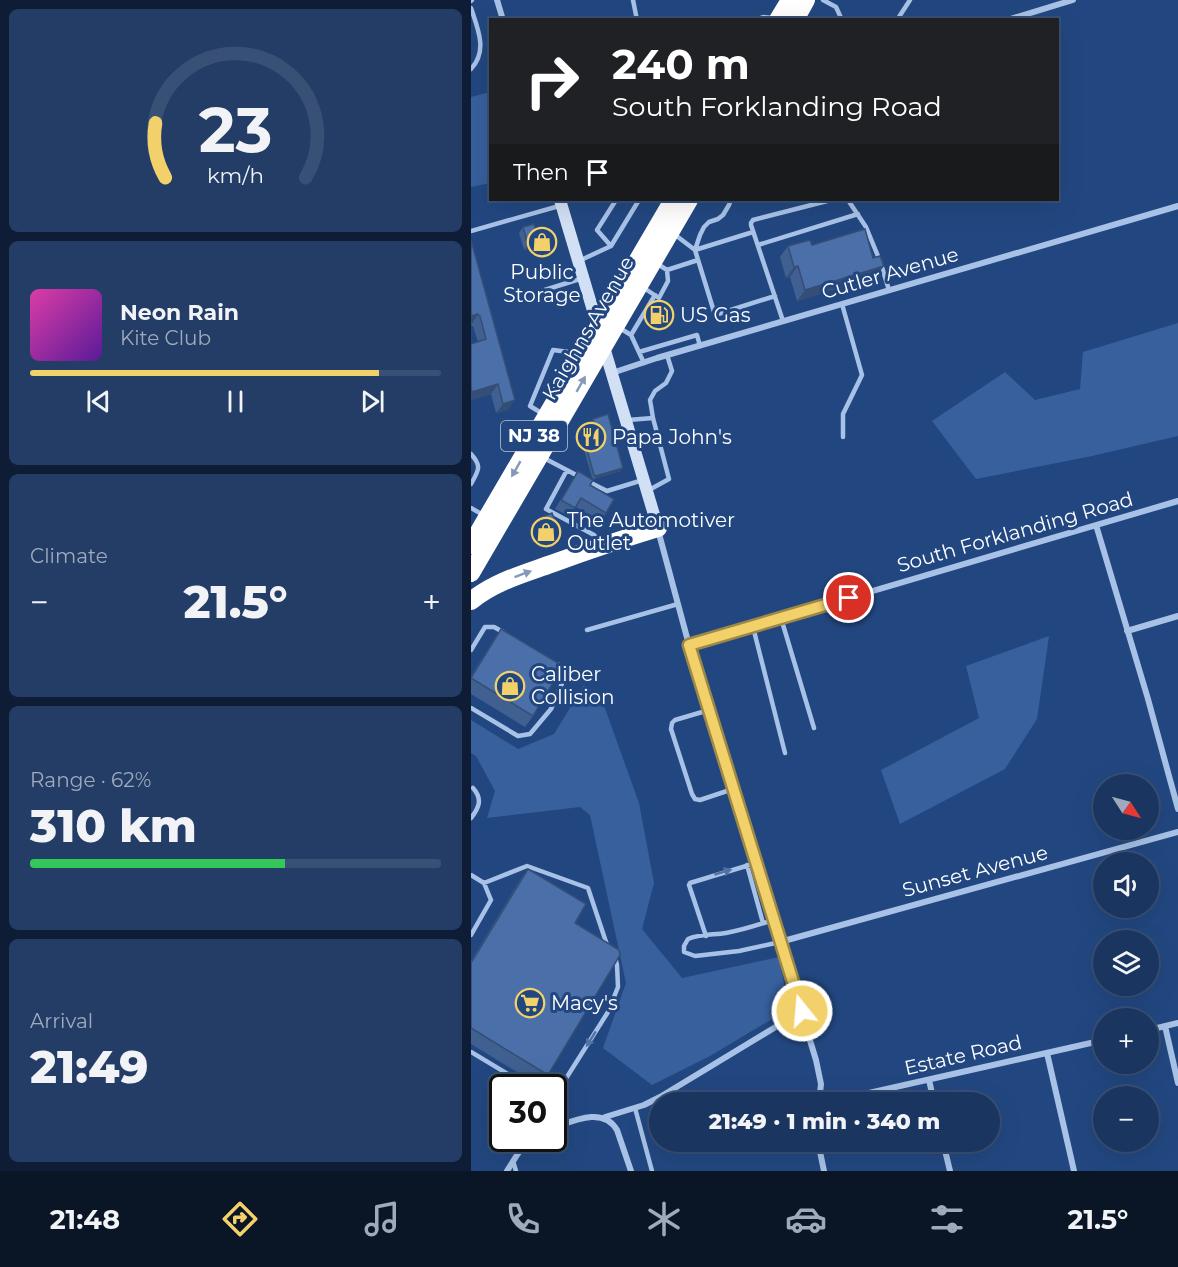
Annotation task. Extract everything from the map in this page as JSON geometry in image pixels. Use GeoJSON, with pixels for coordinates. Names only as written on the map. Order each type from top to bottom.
{"type":"FeatureCollection","features":[{"type":"Feature","properties":{"kind":"highway"},"geometry":{"type":"LineString","coordinates":[[780,18],[790,0]]}},
{"type":"Feature","properties":{"kind":"highway"},"geometry":{"type":"LineString","coordinates":[[796,18],[806,0]]}},
{"type":"Feature","properties":{"kind":"highway","name":"Kaighns Avenue"},"geometry":{"type":"LineString","coordinates":[[471,545],[476,512],[546,416],[583,353],[615,329],[673,201]]}},
{"type":"Feature","properties":{"kind":"highway","name":"Kaighns Avenue"},"geometry":{"type":"LineString","coordinates":[[471,573],[639,286],[660,266],[671,231],[688,201]]}},
{"type":"Feature","properties":{"kind":"highway"},"geometry":{"type":"LineString","coordinates":[[471,601],[501,582],[658,528]]}},
{"type":"Feature","properties":{"kind":"street"},"geometry":{"type":"LineString","coordinates":[[497,0],[502,18]]}},
{"type":"Feature","properties":{"kind":"street"},"geometry":{"type":"LineString","coordinates":[[1014,18],[1073,0]]}},
{"type":"Feature","properties":{"kind":"street"},"geometry":{"type":"LineString","coordinates":[[561,202],[583,278],[615,329]]}},
{"type":"Feature","properties":{"kind":"street","name":"Cutler Avenue"},"geometry":{"type":"LineString","coordinates":[[611,373],[1178,206]]}},
{"type":"Feature","properties":{"kind":"street"},"geometry":{"type":"LineString","coordinates":[[603,346],[658,528],[689,645],[802,1011],[819,1071],[820,1092]]}},
{"type":"Feature","properties":{"kind":"street","name":"South Forklanding Road"},"geometry":{"type":"LineString","coordinates":[[689,645],[1178,501]]}},
{"type":"Feature","properties":{"kind":"street"},"geometry":{"type":"LineString","coordinates":[[1096,525],[1178,809]]}},
{"type":"Feature","properties":{"kind":"street"},"geometry":{"type":"LineString","coordinates":[[1127,631],[1178,616]]}},
{"type":"Feature","properties":{"kind":"street","name":"Sunset Avenue"},"geometry":{"type":"LineString","coordinates":[[780,942],[1178,832]]}},
{"type":"Feature","properties":{"kind":"street"},"geometry":{"type":"LineString","coordinates":[[567,1124],[589,1117],[605,1118],[666,1094],[802,1011]]}},
{"type":"Feature","properties":{"kind":"street"},"geometry":{"type":"LineString","coordinates":[[1159,1028],[1178,1023]]}},
{"type":"Feature","properties":{"kind":"street"},"geometry":{"type":"LineString","coordinates":[[1165,1026],[1178,1083]]}},
{"type":"Feature","properties":{"kind":"street","name":"Estate Road"},"geometry":{"type":"LineString","coordinates":[[874,1092],[1093,1043]]}},
{"type":"Feature","properties":{"kind":"street"},"geometry":{"type":"LineString","coordinates":[[1047,1053],[1074,1171]]}},
{"type":"Feature","properties":{"kind":"street"},"geometry":{"type":"LineString","coordinates":[[929,1080],[932,1092]]}},
{"type":"Feature","properties":{"kind":"street"},"geometry":{"type":"LineString","coordinates":[[605,1118],[617,1130],[631,1171]]}},
{"type":"Feature","properties":{"kind":"street"},"geometry":{"type":"LineString","coordinates":[[507,1171],[519,1152]]}},
{"type":"Feature","properties":{"kind":"street"},"geometry":{"type":"LineString","coordinates":[[819,1152],[824,1171]]}},
{"type":"Feature","properties":{"kind":"street"},"geometry":{"type":"LineString","coordinates":[[945,1152],[950,1171]]}},
{"type":"Feature","properties":{"kind":"lane"},"geometry":{"type":"LineString","coordinates":[[633,0],[637,18]]}},
{"type":"Feature","properties":{"kind":"lane"},"geometry":{"type":"LineString","coordinates":[[823,0],[836,7],[841,18]]}},
{"type":"Feature","properties":{"kind":"lane"},"geometry":{"type":"LineString","coordinates":[[836,7],[840,0]]}},
{"type":"Feature","properties":{"kind":"lane"},"geometry":{"type":"LineString","coordinates":[[898,18],[910,0]]}},
{"type":"Feature","properties":{"kind":"lane"},"geometry":{"type":"LineString","coordinates":[[471,8],[479,32],[481,50],[476,64],[471,69]]}},
{"type":"Feature","properties":{"kind":"lane"},"geometry":{"type":"LineString","coordinates":[[611,246],[597,230],[614,201]]}},
{"type":"Feature","properties":{"kind":"lane"},"geometry":{"type":"LineString","coordinates":[[578,261],[611,246],[638,201]]}},
{"type":"Feature","properties":{"kind":"lane"},"geometry":{"type":"LineString","coordinates":[[695,250],[704,227],[723,215],[731,201]]}},
{"type":"Feature","properties":{"kind":"lane"},"geometry":{"type":"LineString","coordinates":[[783,321],[751,225],[753,220],[827,201]]}},
{"type":"Feature","properties":{"kind":"lane"},"geometry":{"type":"LineString","coordinates":[[849,201],[866,227],[889,290]]}},
{"type":"Feature","properties":{"kind":"lane"},"geometry":{"type":"LineString","coordinates":[[471,231],[561,202]]}},
{"type":"Feature","properties":{"kind":"lane"},"geometry":{"type":"LineString","coordinates":[[757,245],[858,214]]}},
{"type":"Feature","properties":{"kind":"lane"},"geometry":{"type":"LineString","coordinates":[[671,231],[695,250],[714,315],[775,296]]}},
{"type":"Feature","properties":{"kind":"lane"},"geometry":{"type":"LineString","coordinates":[[695,250],[753,232]]}},
{"type":"Feature","properties":{"kind":"lane"},"geometry":{"type":"LineString","coordinates":[[639,286],[659,298],[668,281],[660,266],[698,260]]}},
{"type":"Feature","properties":{"kind":"lane"},"geometry":{"type":"LineString","coordinates":[[532,294],[583,278]]}},
{"type":"Feature","properties":{"kind":"lane"},"geometry":{"type":"LineString","coordinates":[[643,363],[639,352],[615,329],[655,295]]}},
{"type":"Feature","properties":{"kind":"lane"},"geometry":{"type":"LineString","coordinates":[[842,304],[862,375],[843,414],[843,437]]}},
{"type":"Feature","properties":{"kind":"lane"},"geometry":{"type":"LineString","coordinates":[[639,352],[697,334],[700,346]]}},
{"type":"Feature","properties":{"kind":"lane"},"geometry":{"type":"LineString","coordinates":[[546,416],[530,406],[553,350],[583,353]]}},
{"type":"Feature","properties":{"kind":"lane"},"geometry":{"type":"LineString","coordinates":[[539,456],[607,491],[645,486],[669,479],[650,400],[655,391],[666,383],[672,371],[667,355]]}},
{"type":"Feature","properties":{"kind":"lane"},"geometry":{"type":"LineString","coordinates":[[625,420],[653,418]]}},
{"type":"Feature","properties":{"kind":"lane"},"geometry":{"type":"LineString","coordinates":[[471,453],[479,468],[471,484]]}},
{"type":"Feature","properties":{"kind":"lane"},"geometry":{"type":"LineString","coordinates":[[567,470],[546,509],[594,534],[602,546]]}},
{"type":"Feature","properties":{"kind":"lane"},"geometry":{"type":"LineString","coordinates":[[587,630],[678,604]]}},
{"type":"Feature","properties":{"kind":"lane"},"geometry":{"type":"LineString","coordinates":[[781,618],[814,728]]}},
{"type":"Feature","properties":{"kind":"lane"},"geometry":{"type":"LineString","coordinates":[[471,650],[485,627],[494,627],[504,633]]}},
{"type":"Feature","properties":{"kind":"lane"},"geometry":{"type":"LineString","coordinates":[[753,627],[785,753]]}},
{"type":"Feature","properties":{"kind":"lane"},"geometry":{"type":"LineString","coordinates":[[471,708],[518,736],[530,734],[551,709],[567,672],[555,662]]}},
{"type":"Feature","properties":{"kind":"lane"},"geometry":{"type":"LineString","coordinates":[[709,711],[675,720],[671,729],[695,799],[700,800],[733,789]]}},
{"type":"Feature","properties":{"kind":"lane"},"geometry":{"type":"LineString","coordinates":[[471,818],[479,806],[479,796],[473,788]]}},
{"type":"Feature","properties":{"kind":"lane"},"geometry":{"type":"LineString","coordinates":[[706,936],[690,883],[756,863]]}},
{"type":"Feature","properties":{"kind":"lane"},"geometry":{"type":"LineString","coordinates":[[747,865],[763,923]]}},
{"type":"Feature","properties":{"kind":"lane"},"geometry":{"type":"LineString","coordinates":[[485,883],[527,866],[588,888],[608,948]]}},
{"type":"Feature","properties":{"kind":"lane"},"geometry":{"type":"LineString","coordinates":[[471,875],[485,883],[491,900],[471,934]]}},
{"type":"Feature","properties":{"kind":"lane"},"geometry":{"type":"LineString","coordinates":[[773,920],[745,929],[695,936],[688,939],[684,952],[695,956],[739,951],[780,942]]}},
{"type":"Feature","properties":{"kind":"lane"},"geometry":{"type":"LineString","coordinates":[[567,1076],[608,1012],[618,987],[616,958],[612,953]]}},
{"type":"Feature","properties":{"kind":"lane"},"geometry":{"type":"LineString","coordinates":[[471,1052],[508,1074]]}},
{"type":"Feature","properties":{"kind":"lane"},"geometry":{"type":"LineString","coordinates":[[635,1108],[652,1171]]}},
{"type":"Feature","properties":{"kind":"lane"},"geometry":{"type":"LineString","coordinates":[[513,1161],[516,1171]]}},
{"type":"Feature","properties":{"kind":"shaded area"},"geometry":{"type":"Polygon","coordinates":[[[489,92],[489,183],[471,187],[471,97],[489,92]]]}},
{"type":"Feature","properties":{"kind":"shaded area"},"geometry":{"type":"Polygon","coordinates":[[[1178,323],[1178,436],[976,479],[932,421],[1005,372],[1035,400],[1080,389],[1083,352],[1178,323]]]}},
{"type":"Feature","properties":{"kind":"shaded area"},"geometry":{"type":"Polygon","coordinates":[[[1049,636],[1037,719],[1005,769],[900,824],[881,770],[979,718],[966,666],[1049,636]]]}},
{"type":"Feature","properties":{"kind":"shaded area"},"geometry":{"type":"Polygon","coordinates":[[[584,685],[602,700],[639,803],[654,883],[642,929],[682,978],[779,957],[789,1009],[710,1056],[652,1085],[603,1048],[626,983],[590,815],[580,807],[487,818],[495,791],[476,756],[471,753],[471,720],[518,749],[554,734],[584,685]]]}},
{"type":"Feature","properties":{"kind":"building"},"geometry":{"type":"Polygon","coordinates":[[[534,224],[539,241],[528,245],[523,227],[534,224]]]}},
{"type":"Feature","properties":{"kind":"building"},"geometry":{"type":"Polygon","coordinates":[[[865,229],[873,258],[880,256],[884,266],[805,290],[798,266],[794,267],[788,246],[810,240],[812,245],[865,229]]]}},
{"type":"Feature","properties":{"kind":"building"},"geometry":{"type":"Polygon","coordinates":[[[471,240],[515,400],[503,404],[498,384],[472,392],[471,387],[471,344],[486,339],[480,316],[478,314],[471,316],[471,240]]]}},
{"type":"Feature","properties":{"kind":"building"},"geometry":{"type":"Polygon","coordinates":[[[608,414],[623,468],[596,476],[583,436],[590,424],[594,423],[593,419],[608,414]]]}},
{"type":"Feature","properties":{"kind":"building"},"geometry":{"type":"Polygon","coordinates":[[[578,471],[593,480],[590,485],[614,499],[606,513],[581,498],[575,508],[561,500],[578,471]]]}},
{"type":"Feature","properties":{"kind":"building"},"geometry":{"type":"Polygon","coordinates":[[[552,513],[560,534],[548,539],[540,518],[552,513]]]}},
{"type":"Feature","properties":{"kind":"building","name":"Caliber Collision"},"geometry":{"type":"Polygon","coordinates":[[[501,629],[563,666],[533,716],[471,678],[501,629]]]}},
{"type":"Feature","properties":{"kind":"building","name":"Macy's"},"geometry":{"type":"Polygon","coordinates":[[[528,869],[586,904],[575,923],[619,950],[620,955],[549,1074],[471,1028],[471,963],[528,869]]]}},
{"type":"Feature","properties":{"kind":"place","name":"Public Storage"},"geometry":{"type":"Point","coordinates":[542,242]}},
{"type":"Feature","properties":{"kind":"place","name":"US Gas"},"geometry":{"type":"Point","coordinates":[659,315]}},
{"type":"Feature","properties":{"kind":"place","name":"Papa John's"},"geometry":{"type":"Point","coordinates":[591,437]}},
{"type":"Feature","properties":{"kind":"place","name":"The Automotiver Outlet"},"geometry":{"type":"Point","coordinates":[546,532]}},
{"type":"Feature","properties":{"kind":"place","name":"Caliber Collision"},"geometry":{"type":"Point","coordinates":[510,686]}},
{"type":"Feature","properties":{"kind":"place","name":"Macy's"},"geometry":{"type":"Point","coordinates":[530,1003]}},
{"type":"Feature","properties":{"kind":"route"},"geometry":{"type":"LineString","coordinates":[[802,1011],[689,645],[849,598]]}}]}
